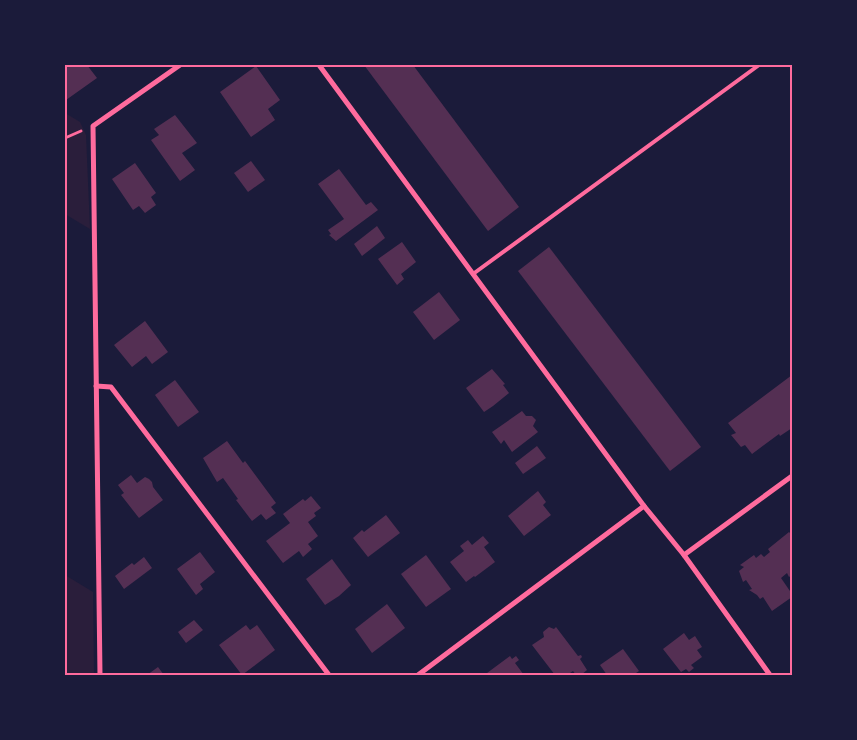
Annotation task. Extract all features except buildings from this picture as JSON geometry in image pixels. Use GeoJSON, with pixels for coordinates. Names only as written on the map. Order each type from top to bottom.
{"type":"FeatureCollection","features":[{"type":"Feature","properties":{"kind":"street"},"geometry":{"type":"LineString","coordinates":[[100,675],[93,126],[180,65]]}},
{"type":"Feature","properties":{"kind":"street"},"geometry":{"type":"LineString","coordinates":[[318,65],[644,506],[684,555],[770,675]]}},
{"type":"Feature","properties":{"kind":"street"},"geometry":{"type":"LineString","coordinates":[[96,386],[111,387],[330,675]]}},
{"type":"Feature","properties":{"kind":"street"},"geometry":{"type":"LineString","coordinates":[[684,555],[792,476]]}},
{"type":"Feature","properties":{"kind":"street"},"geometry":{"type":"LineString","coordinates":[[418,675],[644,506]]}},
{"type":"Feature","properties":{"kind":"lane"},"geometry":{"type":"LineString","coordinates":[[472,274],[759,65]]}},
{"type":"Feature","properties":{"kind":"shaded area"},"geometry":{"type":"Polygon","coordinates":[[[65,113],[80,122],[86,135],[90,229],[65,214],[65,113]]]}},
{"type":"Feature","properties":{"kind":"shaded area"},"geometry":{"type":"Polygon","coordinates":[[[65,575],[93,592],[94,675],[65,675],[65,575]]]}}]}
